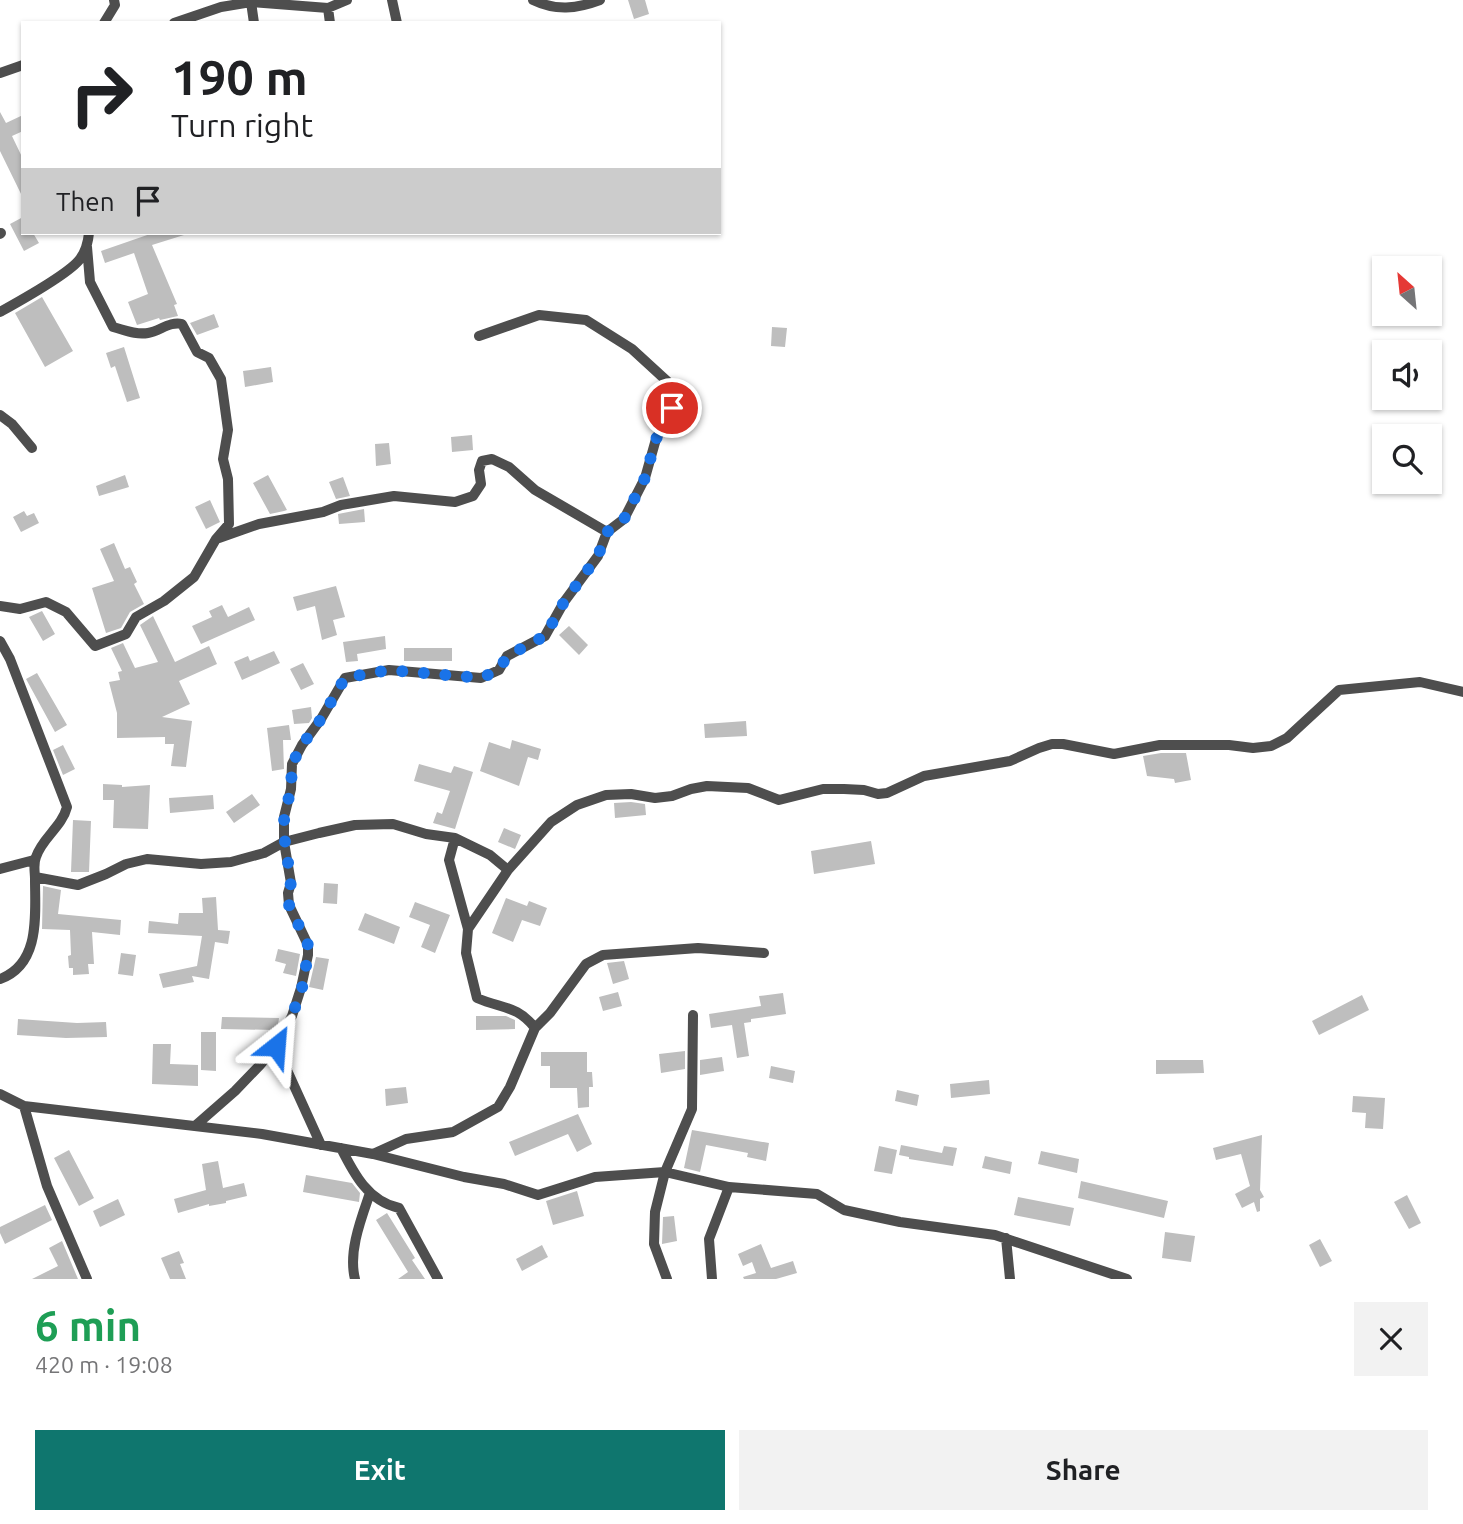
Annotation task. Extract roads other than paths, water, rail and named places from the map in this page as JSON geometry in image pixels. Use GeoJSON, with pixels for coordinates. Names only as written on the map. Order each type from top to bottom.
{"type":"FeatureCollection","features":[{"type":"Feature","properties":{"kind":"street"},"geometry":{"type":"LineString","coordinates":[[105,21],[115,5],[114,0]]}},
{"type":"Feature","properties":{"kind":"street"},"geometry":{"type":"LineString","coordinates":[[180,21],[221,7],[251,2],[328,8],[347,0]]}},
{"type":"Feature","properties":{"kind":"street"},"geometry":{"type":"LineString","coordinates":[[392,0],[397,21]]}},
{"type":"Feature","properties":{"kind":"street"},"geometry":{"type":"LineString","coordinates":[[533,0],[550,8],[586,6],[600,0]]}},
{"type":"Feature","properties":{"kind":"street"},"geometry":{"type":"LineString","coordinates":[[251,2],[254,21]]}},
{"type":"Feature","properties":{"kind":"street"},"geometry":{"type":"LineString","coordinates":[[328,8],[330,21]]}},
{"type":"Feature","properties":{"kind":"street"},"geometry":{"type":"LineString","coordinates":[[0,73],[21,66]]}},
{"type":"Feature","properties":{"kind":"street"},"geometry":{"type":"LineString","coordinates":[[0,607],[20,609],[46,602],[66,612],[95,646],[126,634],[136,617],[164,601],[194,576],[216,539],[229,524],[228,480],[223,459],[228,430],[220,379],[209,358],[197,352],[182,324],[176,323],[136,334],[113,327],[90,282],[89,235]]}},
{"type":"Feature","properties":{"kind":"street"},"geometry":{"type":"LineString","coordinates":[[0,312],[28,297],[78,262],[87,247]]}},
{"type":"Feature","properties":{"kind":"street"},"geometry":{"type":"LineString","coordinates":[[195,1126],[235,1091],[276,1046],[292,1016],[302,988],[308,955],[305,936],[289,905],[291,883],[284,817],[291,789],[292,764],[345,678],[389,670],[481,678],[499,670],[507,656],[545,636],[564,602],[598,556],[607,532],[624,519],[645,478],[656,439],[672,408],[668,382],[632,349],[586,320],[539,315],[479,336]]}},
{"type":"Feature","properties":{"kind":"street"},"geometry":{"type":"LineString","coordinates":[[0,415],[12,424],[32,449]]}},
{"type":"Feature","properties":{"kind":"street"},"geometry":{"type":"LineString","coordinates":[[216,539],[259,524],[394,496],[455,502],[473,496],[481,484],[479,470],[482,461],[492,459],[509,467],[535,490],[607,532]]}},
{"type":"Feature","properties":{"kind":"street"},"geometry":{"type":"LineString","coordinates":[[0,641],[10,659],[67,807],[65,817],[41,844],[34,860],[33,937],[23,964],[2,981]]}},
{"type":"Feature","properties":{"kind":"street"},"geometry":{"type":"LineString","coordinates":[[468,929],[508,870],[551,822],[577,805],[606,796],[631,794],[664,797],[707,786],[748,788],[779,800],[823,789],[887,793],[924,776],[1010,761],[1052,744],[1114,754],[1160,745],[1229,745],[1253,748],[1271,746],[1287,738],[1339,690],[1420,682],[1463,692]]}},
{"type":"Feature","properties":{"kind":"street"},"geometry":{"type":"LineString","coordinates":[[35,877],[78,885],[126,864],[147,859],[201,864],[231,862],[264,853],[285,842],[355,825],[394,824],[426,834],[456,838],[490,855],[508,870]]}},
{"type":"Feature","properties":{"kind":"street"},"geometry":{"type":"LineString","coordinates":[[456,838],[449,860],[468,929],[466,953],[477,998],[525,1015],[535,1028]]}},
{"type":"Feature","properties":{"kind":"street"},"geometry":{"type":"LineString","coordinates":[[0,869],[34,860]]}},
{"type":"Feature","properties":{"kind":"street"},"geometry":{"type":"LineString","coordinates":[[373,1154],[406,1139],[453,1132],[498,1107],[510,1087],[535,1028],[550,1013],[586,964],[603,955],[698,948],[764,953]]}},
{"type":"Feature","properties":{"kind":"street"},"geometry":{"type":"LineString","coordinates":[[667,1279],[654,1244],[655,1212],[665,1171],[692,1109],[693,1015]]}},
{"type":"Feature","properties":{"kind":"street"},"geometry":{"type":"LineString","coordinates":[[276,1046],[321,1145]]}},
{"type":"Feature","properties":{"kind":"street"},"geometry":{"type":"LineString","coordinates":[[0,1094],[24,1107],[262,1134],[373,1154],[464,1177],[505,1184],[538,1195],[595,1177],[665,1171],[729,1187],[817,1194],[844,1210],[900,1222],[995,1234],[1127,1279]]}},
{"type":"Feature","properties":{"kind":"street"},"geometry":{"type":"LineString","coordinates":[[24,1107],[47,1186],[87,1279]]}},
{"type":"Feature","properties":{"kind":"street"},"geometry":{"type":"LineString","coordinates":[[341,1148],[353,1172],[370,1193],[385,1205],[399,1208],[438,1279]]}},
{"type":"Feature","properties":{"kind":"street"},"geometry":{"type":"LineString","coordinates":[[713,1276],[709,1239],[729,1187]]}},
{"type":"Feature","properties":{"kind":"street"},"geometry":{"type":"LineString","coordinates":[[355,1279],[352,1269],[358,1228],[370,1193]]}},
{"type":"Feature","properties":{"kind":"street"},"geometry":{"type":"LineString","coordinates":[[1006,1238],[1010,1279]]}}]}
